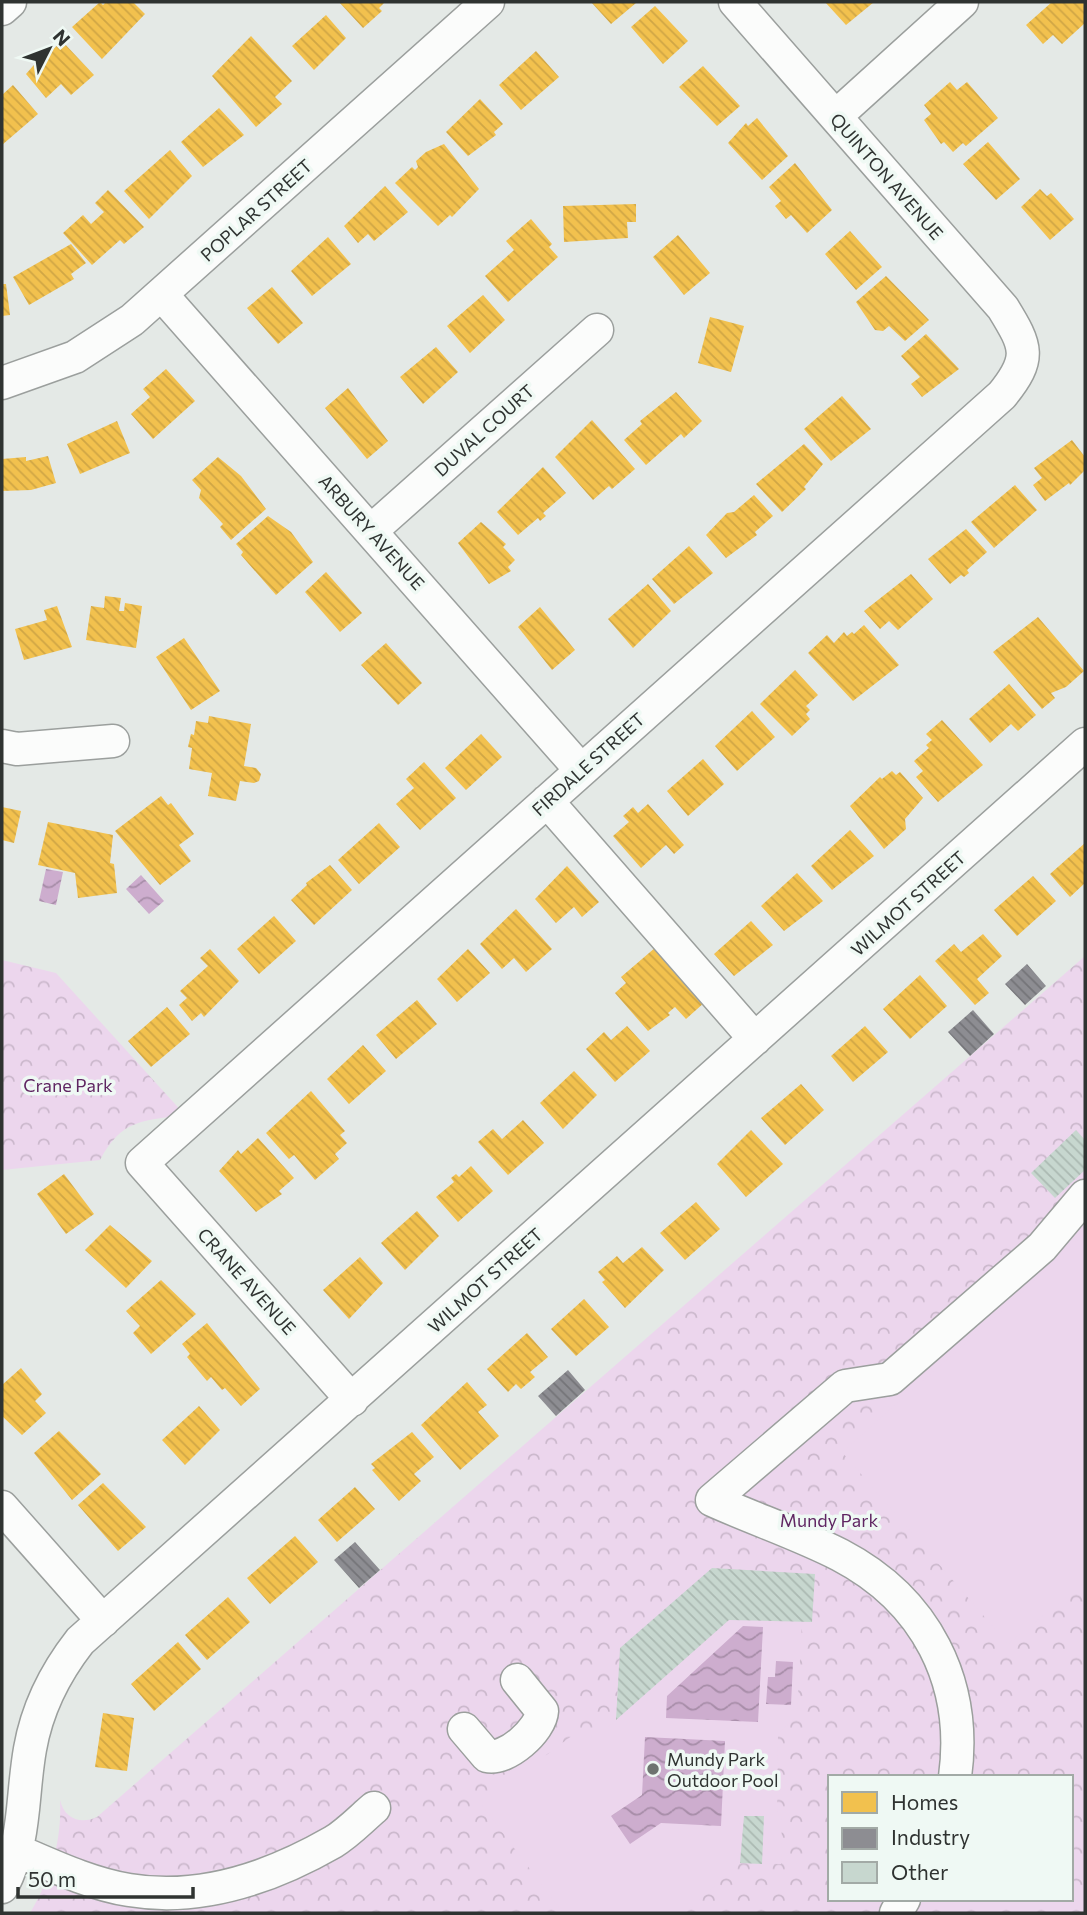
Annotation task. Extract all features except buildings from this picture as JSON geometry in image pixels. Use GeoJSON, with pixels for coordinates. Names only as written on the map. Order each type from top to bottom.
{"type":"FeatureCollection","features":[{"type":"Feature","properties":{"kind":"street"},"geometry":{"type":"LineString","coordinates":[[2,9],[10,2]]}},
{"type":"Feature","properties":{"kind":"street","name":"POPLAR STREET"},"geometry":{"type":"LineString","coordinates":[[2,383],[75,357],[106,339],[162,295],[488,2]]}},
{"type":"Feature","properties":{"kind":"street","name":"QUINTON AVENUE"},"geometry":{"type":"LineString","coordinates":[[735,2],[1003,308],[1019,334],[1025,358]]}},
{"type":"Feature","properties":{"kind":"street"},"geometry":{"type":"LineString","coordinates":[[836,116],[962,2]]}},
{"type":"Feature","properties":{"kind":"street","name":"ARBURY AVENUE"},"geometry":{"type":"LineString","coordinates":[[162,295],[581,770]]}},
{"type":"Feature","properties":{"kind":"street","name":"DUVAL COURT"},"geometry":{"type":"LineString","coordinates":[[372,530],[597,330]]}},
{"type":"Feature","properties":{"kind":"street","name":"FIRDALE STREET"},"geometry":{"type":"LineString","coordinates":[[142,1163],[1002,395],[1019,374],[1025,358]]}},
{"type":"Feature","properties":{"kind":"street"},"geometry":{"type":"LineString","coordinates":[[2,746],[17,749],[113,741]]}},
{"type":"Feature","properties":{"kind":"street","name":"WILMOT STREET"},"geometry":{"type":"LineString","coordinates":[[2,1887],[18,1851],[30,1750],[44,1700],[69,1655],[103,1621],[1085,744]]}},
{"type":"Feature","properties":{"kind":"street"},"geometry":{"type":"LineString","coordinates":[[547,801],[755,1039]]}},
{"type":"Feature","properties":{"kind":"street","name":"CRANE AVENUE"},"geometry":{"type":"LineString","coordinates":[[142,1163],[352,1399]]}},
{"type":"Feature","properties":{"kind":"street"},"geometry":{"type":"LineString","coordinates":[[955,1775],[959,1722],[952,1693],[943,1665],[917,1617],[887,1586],[841,1556],[712,1500],[845,1386],[890,1379],[1042,1247],[1085,1196]]}},
{"type":"Feature","properties":{"kind":"street"},"geometry":{"type":"LineString","coordinates":[[2,1507],[103,1621]]}},
{"type":"Feature","properties":{"kind":"street"},"geometry":{"type":"LineString","coordinates":[[464,1729],[487,1756],[492,1758],[505,1754],[539,1724],[542,1711],[517,1680]]}},
{"type":"Feature","properties":{"kind":"street"},"geometry":{"type":"LineString","coordinates":[[18,1851],[108,1886],[152,1893],[184,1893],[214,1889],[277,1870],[335,1840],[374,1808]]}},
{"type":"Feature","properties":{"kind":"green space","name":"Mundy Park"},"geometry":{"type":"Polygon","coordinates":[[[1085,956],[1085,1913],[30,1913],[54,1859],[60,1800],[69,1815],[79,1820],[97,1817],[1085,956]]]}},
{"type":"Feature","properties":{"kind":"green space","name":"Crane Park"},"geometry":{"type":"Polygon","coordinates":[[[2,960],[56,973],[185,1115],[145,1121],[125,1129],[100,1160],[2,1170],[2,960]]]}},
{"type":"Feature","properties":{"kind":"green space"},"geometry":{"type":"Polygon","coordinates":[[[1085,1233],[1085,1582],[1008,1644],[842,1452],[1011,1303],[1085,1233]]]}},
{"type":"Feature","properties":{"kind":"green space","name":"Mundy Park Outdoor Pool"},"geometry":{"type":"Polygon","coordinates":[[[712,1568],[815,1574],[812,1622],[802,1622],[797,1716],[778,1734],[777,1816],[782,1816],[781,1864],[740,1863],[685,1913],[563,1913],[481,1804],[577,1732],[605,1730],[616,1720],[620,1648],[712,1568]]]}},
{"type":"Feature","properties":{"kind":"water"},"geometry":{"type":"Polygon","coordinates":[[[46,869],[63,872],[56,905],[39,901],[46,869]]]}},
{"type":"Feature","properties":{"kind":"water"},"geometry":{"type":"Polygon","coordinates":[[[141,875],[164,901],[149,914],[126,889],[141,875]]]}},
{"type":"Feature","properties":{"kind":"water"},"geometry":{"type":"Polygon","coordinates":[[[743,1626],[763,1627],[758,1722],[666,1718],[667,1696],[743,1626]]]}},
{"type":"Feature","properties":{"kind":"water"},"geometry":{"type":"Polygon","coordinates":[[[776,1661],[793,1662],[791,1705],[766,1704],[768,1677],[775,1677],[776,1661]]]}},
{"type":"Feature","properties":{"kind":"water"},"geometry":{"type":"Polygon","coordinates":[[[645,1737],[725,1741],[721,1826],[661,1823],[630,1844],[611,1816],[642,1795],[645,1737]]]}},
{"type":"Feature","properties":{"kind":"place","name":"Mundy Park Outdoor Pool"},"geometry":{"type":"Point","coordinates":[653,1769]}}]}
